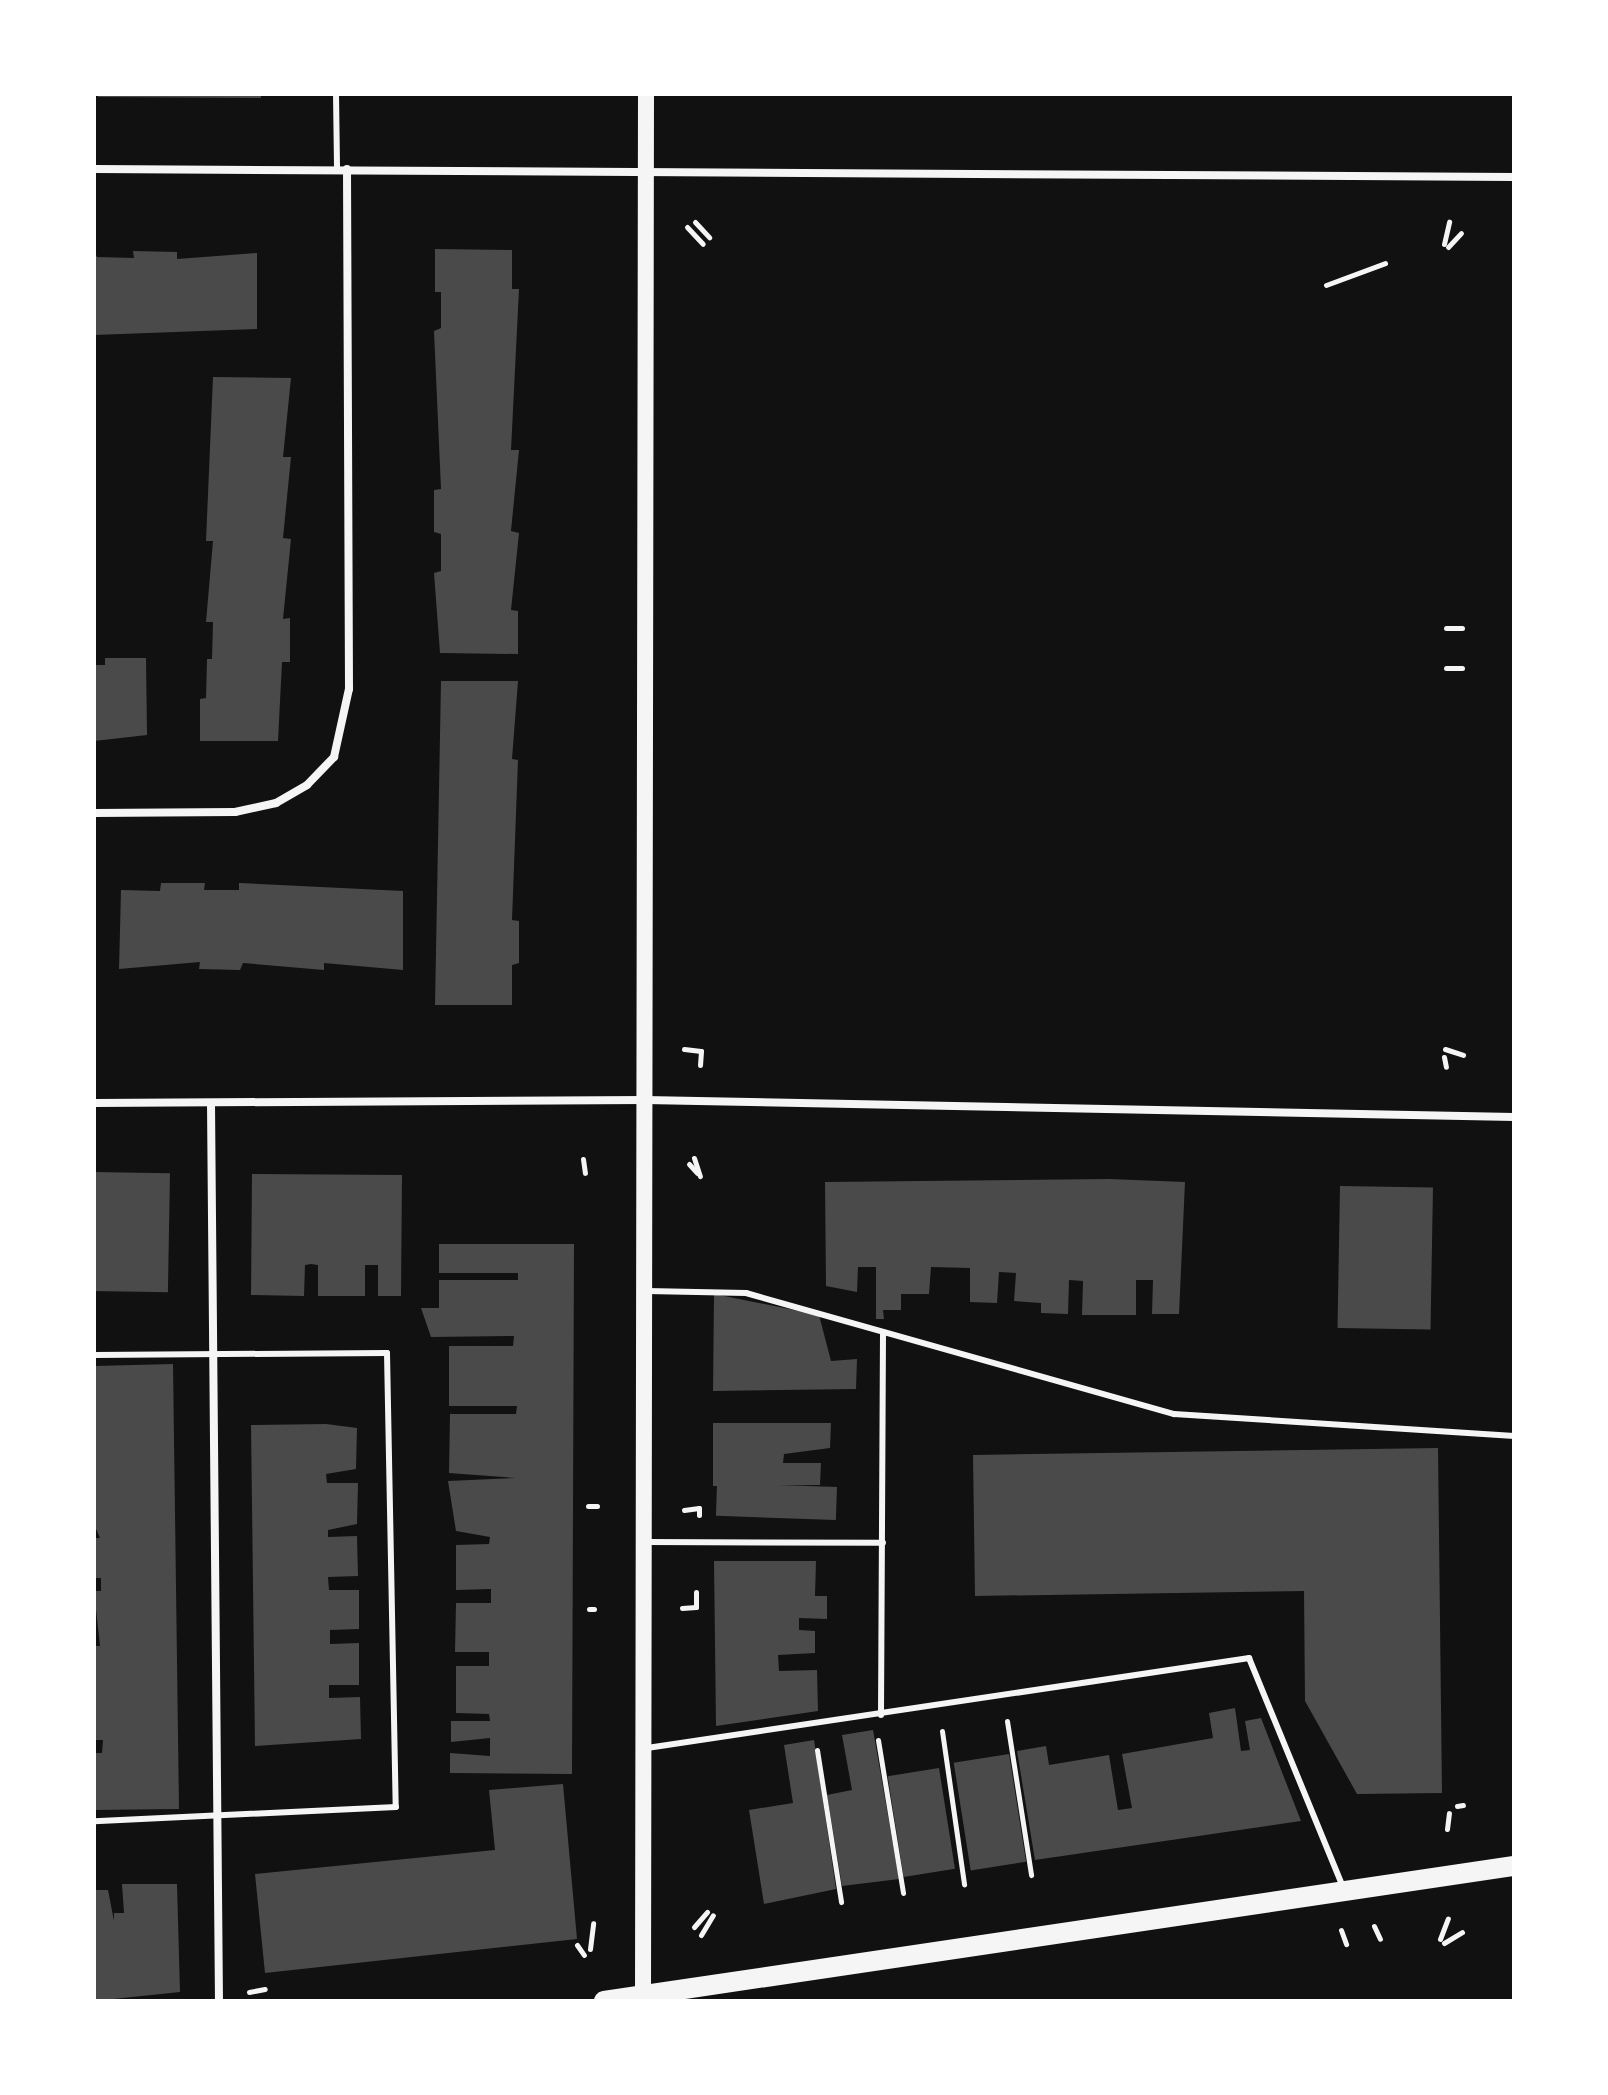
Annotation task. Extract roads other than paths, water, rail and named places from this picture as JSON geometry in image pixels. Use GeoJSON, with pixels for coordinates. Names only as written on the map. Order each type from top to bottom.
{"type":"FeatureCollection","features":[{"type":"Feature","properties":{"kind":"main road"},"geometry":{"type":"LineString","coordinates":[[643,1998],[646,94]]}},
{"type":"Feature","properties":{"kind":"main road"},"geometry":{"type":"LineString","coordinates":[[604,2001],[643,1998],[1514,1866]]}},
{"type":"Feature","properties":{"kind":"street"},"geometry":{"type":"LineString","coordinates":[[94,169],[1514,177]]}},
{"type":"Feature","properties":{"kind":"street"},"geometry":{"type":"LineString","coordinates":[[94,813],[235,812],[276,803],[307,785],[334,757],[349,689],[347,169]]}},
{"type":"Feature","properties":{"kind":"street"},"geometry":{"type":"LineString","coordinates":[[94,1103],[645,1100],[1514,1117]]}},
{"type":"Feature","properties":{"kind":"street"},"geometry":{"type":"LineString","coordinates":[[211,1104],[219,2001]]}},
{"type":"Feature","properties":{"kind":"lane"},"geometry":{"type":"LineString","coordinates":[[336,94],[337,169]]}},
{"type":"Feature","properties":{"kind":"lane"},"geometry":{"type":"LineString","coordinates":[[644,1291],[746,1293],[1174,1414],[1514,1436]]}},
{"type":"Feature","properties":{"kind":"lane"},"geometry":{"type":"LineString","coordinates":[[878,1715],[883,1543],[883,1332]]}},
{"type":"Feature","properties":{"kind":"lane"},"geometry":{"type":"LineString","coordinates":[[94,1355],[213,1350],[387,1353],[396,1807],[94,1821]]}},
{"type":"Feature","properties":{"kind":"lane"},"geometry":{"type":"LineString","coordinates":[[644,1542],[883,1543]]}},
{"type":"Feature","properties":{"kind":"lane"},"geometry":{"type":"LineString","coordinates":[[643,1749],[813,1726],[1249,1658],[1344,1892]]}}]}
